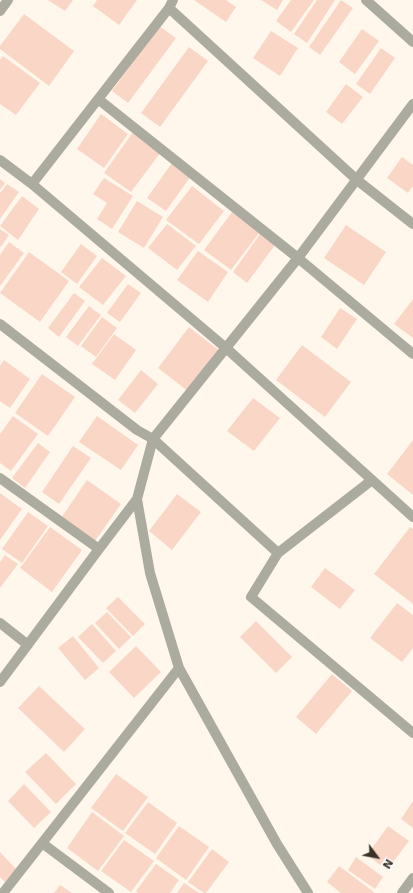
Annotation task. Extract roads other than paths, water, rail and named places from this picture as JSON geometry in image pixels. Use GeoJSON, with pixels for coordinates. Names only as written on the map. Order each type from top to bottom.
{"type":"FeatureCollection","features":[{"type":"Feature","properties":{"kind":"street"},"geometry":{"type":"LineString","coordinates":[[0,11],[8,0]]}},
{"type":"Feature","properties":{"kind":"street"},"geometry":{"type":"LineString","coordinates":[[366,0],[413,42]]}},
{"type":"Feature","properties":{"kind":"street"},"geometry":{"type":"LineString","coordinates":[[32,184],[171,4],[357,180],[413,224]]}},
{"type":"Feature","properties":{"kind":"street"},"geometry":{"type":"LineString","coordinates":[[98,100],[298,258],[413,354]]}},
{"type":"Feature","properties":{"kind":"street"},"geometry":{"type":"LineString","coordinates":[[0,682],[137,499],[154,438],[298,258],[413,104]]}},
{"type":"Feature","properties":{"kind":"street"},"geometry":{"type":"LineString","coordinates":[[0,160],[32,184],[226,348],[413,517]]}},
{"type":"Feature","properties":{"kind":"street"},"geometry":{"type":"LineString","coordinates":[[0,324],[137,430],[154,438],[278,553]]}},
{"type":"Feature","properties":{"kind":"street"},"geometry":{"type":"LineString","coordinates":[[0,478],[99,549]]}},
{"type":"Feature","properties":{"kind":"street"},"geometry":{"type":"LineString","coordinates":[[372,480],[278,553],[251,597],[413,733]]}},
{"type":"Feature","properties":{"kind":"street"},"geometry":{"type":"LineString","coordinates":[[137,499],[150,573],[179,668],[277,844],[308,893]]}},
{"type":"Feature","properties":{"kind":"street"},"geometry":{"type":"LineString","coordinates":[[0,623],[28,645]]}},
{"type":"Feature","properties":{"kind":"street"},"geometry":{"type":"LineString","coordinates":[[2,893],[179,668]]}},
{"type":"Feature","properties":{"kind":"street"},"geometry":{"type":"LineString","coordinates":[[42,843],[109,893]]}},
{"type":"Feature","properties":{"kind":"street"},"geometry":{"type":"LineString","coordinates":[[402,893],[413,878]]}}]}
